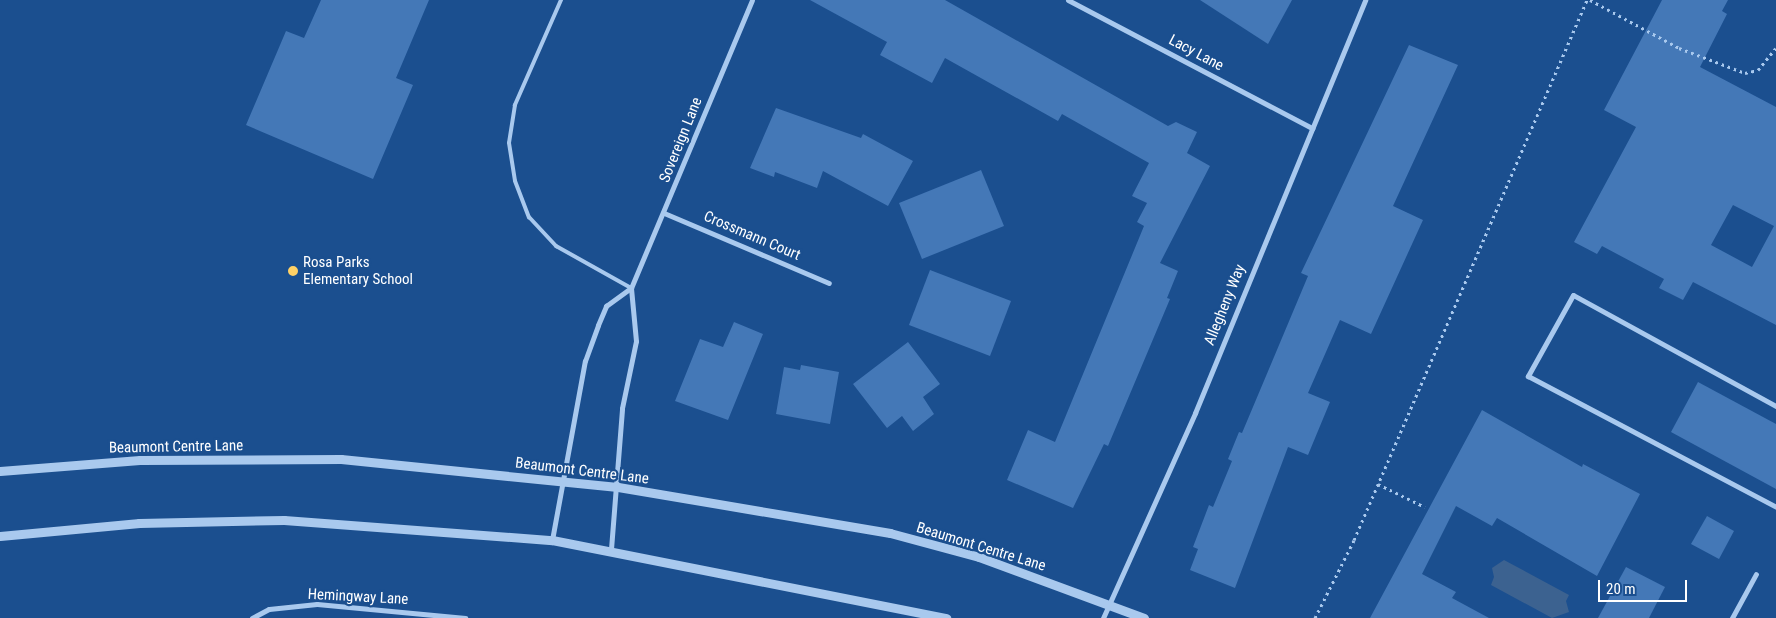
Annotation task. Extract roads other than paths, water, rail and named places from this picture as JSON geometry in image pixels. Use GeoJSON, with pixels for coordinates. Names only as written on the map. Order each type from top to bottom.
{"type":"FeatureCollection","features":[{"type":"Feature","properties":{"kind":"street","name":"Sovereign Lane"},"geometry":{"type":"LineString","coordinates":[[611,549],[618,487],[622,408],[636,341],[631,288],[752,0]]}},
{"type":"Feature","properties":{"kind":"street","name":"Lacy Lane"},"geometry":{"type":"LineString","coordinates":[[1068,0],[1312,128]]}},
{"type":"Feature","properties":{"kind":"street","name":"Allegheny Way"},"geometry":{"type":"LineString","coordinates":[[1103,618],[1195,413],[1365,0]]}},
{"type":"Feature","properties":{"kind":"street","name":"Crossmann Court"},"geometry":{"type":"LineString","coordinates":[[664,213],[829,283]]}},
{"type":"Feature","properties":{"kind":"street"},"geometry":{"type":"LineString","coordinates":[[552,540],[565,481],[585,361],[606,306],[631,288]]}},
{"type":"Feature","properties":{"kind":"street"},"geometry":{"type":"LineString","coordinates":[[1776,406],[1573,295],[1528,376],[1776,507]]}},
{"type":"Feature","properties":{"kind":"street","name":"Beaumont Centre Lane"},"geometry":{"type":"LineString","coordinates":[[0,471],[140,460],[340,460],[618,487],[890,533],[979,557],[1109,603],[1144,618]]}},
{"type":"Feature","properties":{"kind":"street"},"geometry":{"type":"LineString","coordinates":[[0,536],[139,523],[284,520],[552,540],[611,549],[946,618]]}},
{"type":"Feature","properties":{"kind":"street"},"geometry":{"type":"LineString","coordinates":[[1732,618],[1756,574]]}},
{"type":"Feature","properties":{"kind":"street","name":"Hemingway Lane"},"geometry":{"type":"LineString","coordinates":[[252,618],[269,609],[317,604],[465,618]]}},
{"type":"Feature","properties":{"kind":"lane"},"geometry":{"type":"LineString","coordinates":[[561,0],[515,106],[509,143],[515,181],[529,217],[556,246],[631,288]]}},
{"type":"Feature","properties":{"kind":"water"},"geometry":{"type":"Polygon","coordinates":[[[1504,560],[1569,595],[1566,601],[1569,612],[1552,618],[1491,585],[1494,577],[1492,568],[1504,560]]]}},
{"type":"Feature","properties":{"kind":"place","name":"Rosa Parks Elementary School"},"geometry":{"type":"Point","coordinates":[293,271]}}]}
